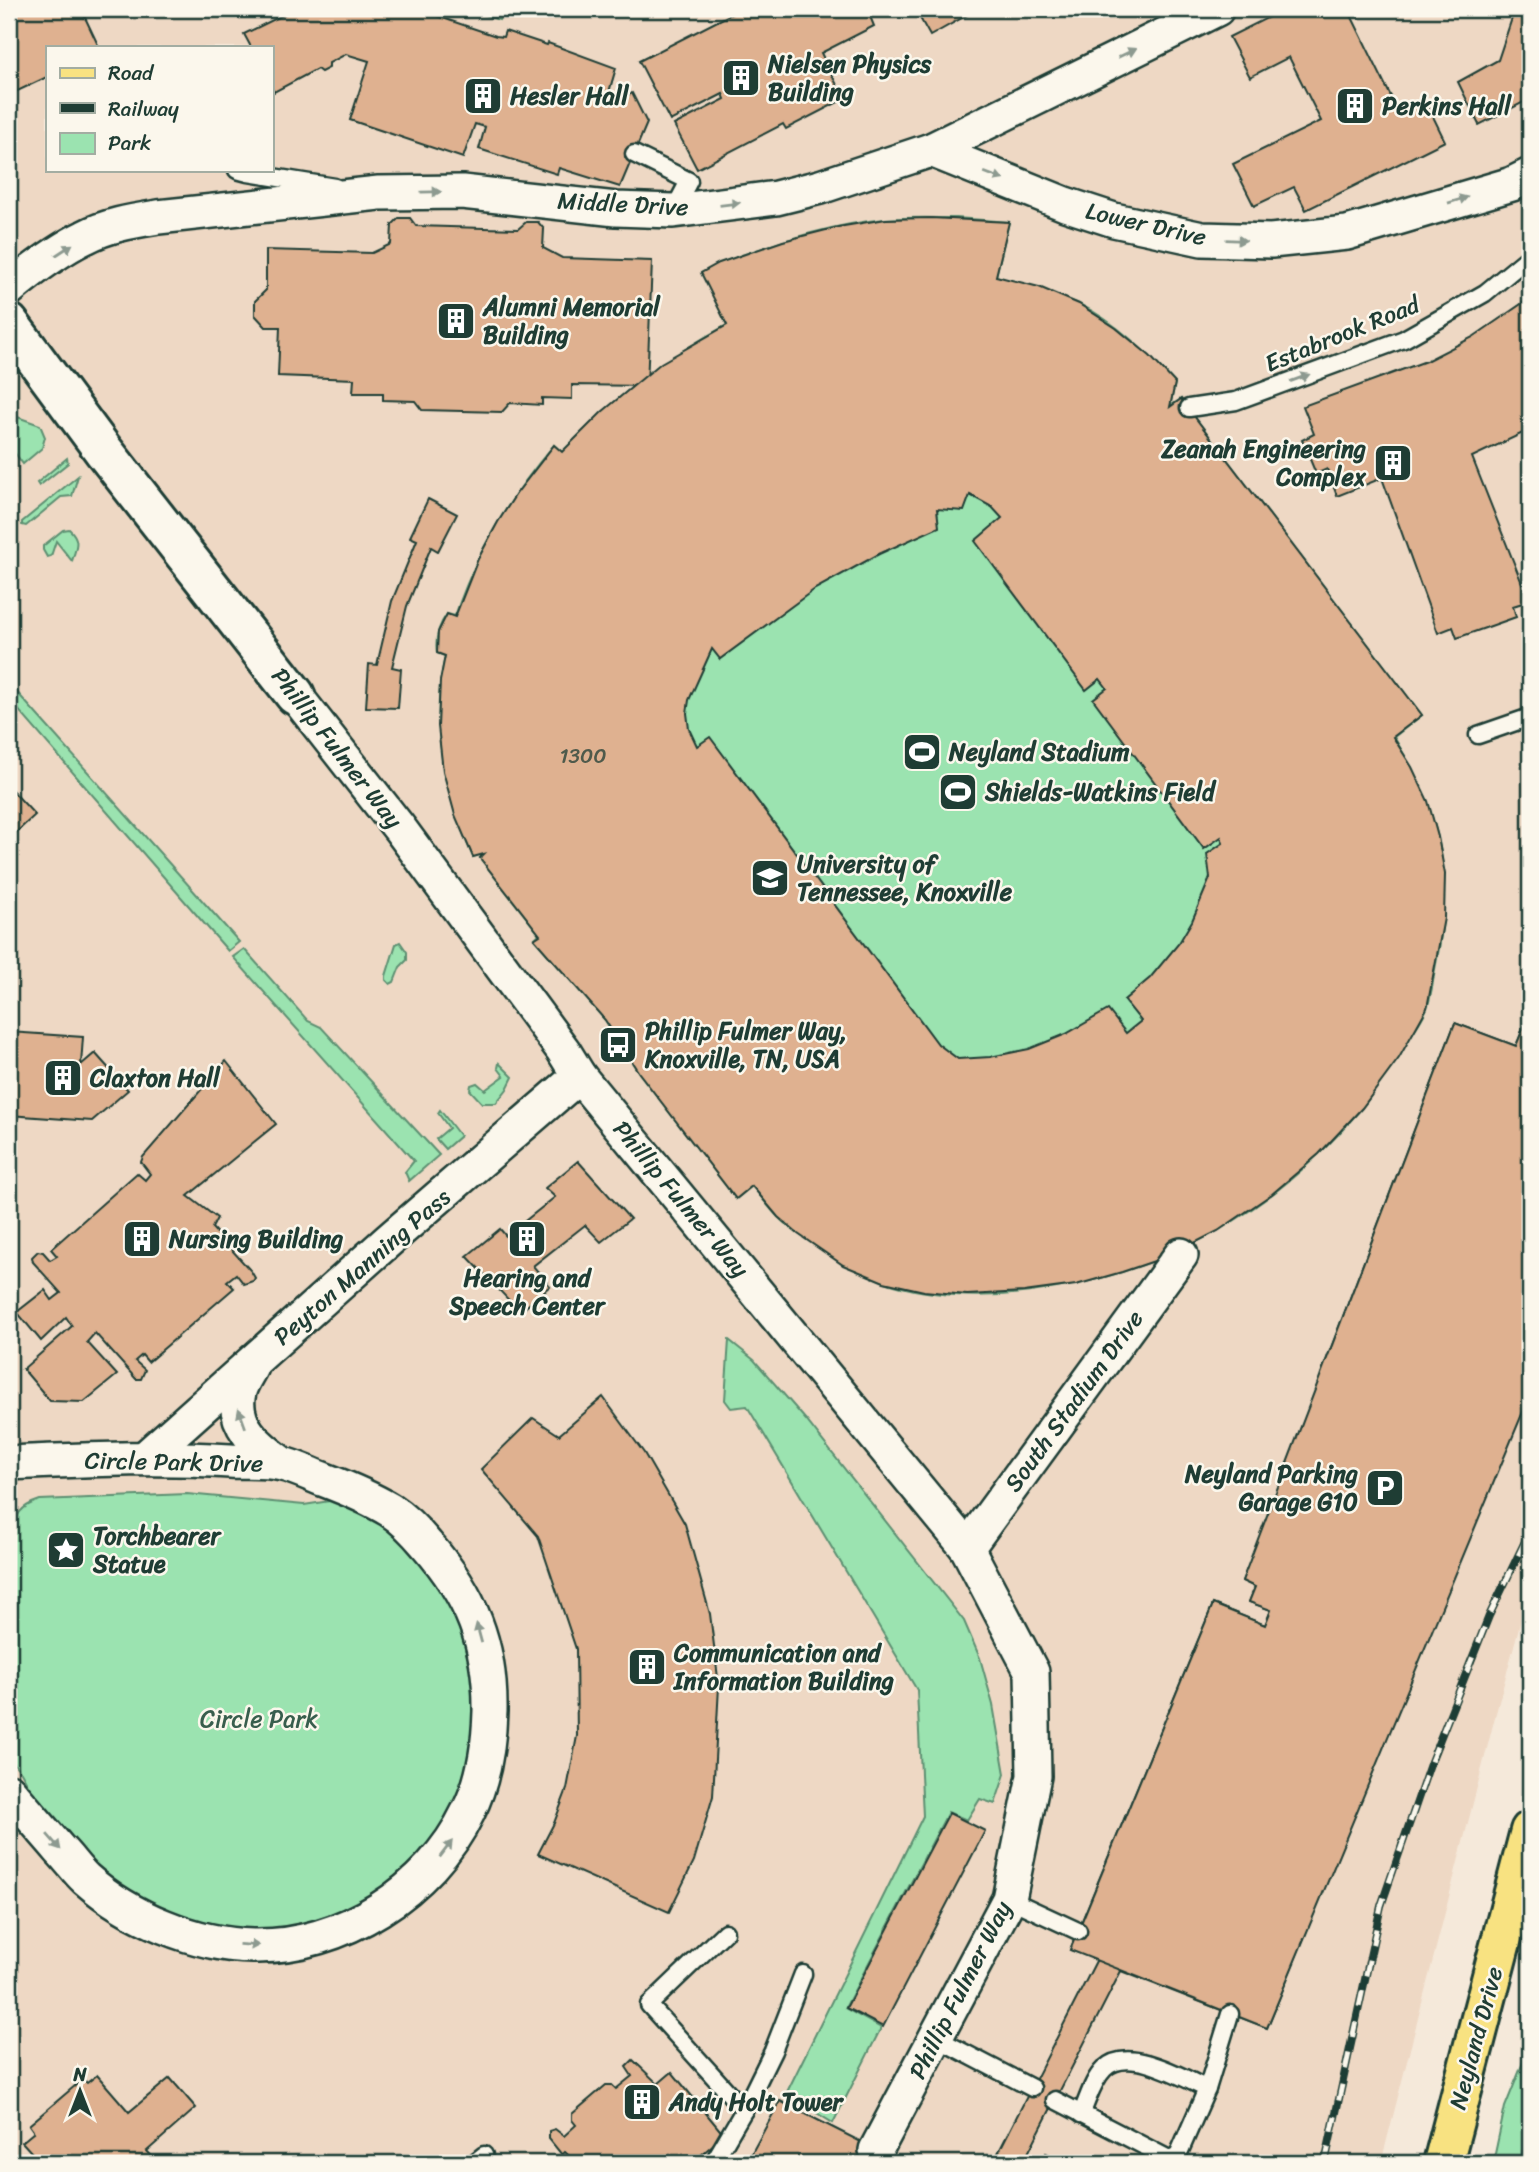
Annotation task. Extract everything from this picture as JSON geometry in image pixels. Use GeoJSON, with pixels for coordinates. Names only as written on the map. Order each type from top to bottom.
{"type":"FeatureCollection","features":[{"type":"Feature","properties":{"kind":"main road","name":"Neyland Drive"},"geometry":{"type":"LineString","coordinates":[[1443,2163],[1530,1830]]}},
{"type":"Feature","properties":{"kind":"street","name":"Middle Drive"},"geometry":{"type":"LineString","coordinates":[[9,289],[30,271],[85,237],[130,222],[337,196],[462,192],[617,209],[673,211],[776,198],[820,187],[931,150],[1217,9]]}},
{"type":"Feature","properties":{"kind":"street","name":"Lower Drive"},"geometry":{"type":"LineString","coordinates":[[931,150],[1114,220],[1202,239],[1271,241],[1347,233],[1512,184],[1530,175]]}},
{"type":"Feature","properties":{"kind":"street","name":"Phillip Fulmer Way"},"geometry":{"type":"LineString","coordinates":[[9,323],[103,450],[408,840],[563,1050],[579,1076],[967,1548],[1032,1672],[1034,1776],[1009,1899],[876,2150]]}},
{"type":"Feature","properties":{"kind":"street","name":"Peyton Manning Pass"},"geometry":{"type":"LineString","coordinates":[[145,1458],[389,1240],[579,1076]]}},
{"type":"Feature","properties":{"kind":"street","name":"South Stadium Drive"},"geometry":{"type":"LineString","coordinates":[[967,1548],[1181,1255]]}},
{"type":"Feature","properties":{"kind":"street"},"geometry":{"type":"LineString","coordinates":[[254,1362],[239,1390],[237,1406],[252,1440],[281,1463]]}},
{"type":"Feature","properties":{"kind":"street","name":"Circle Park Drive"},"geometry":{"type":"LineString","coordinates":[[9,1463],[145,1458],[281,1463],[336,1484],[392,1511],[443,1563],[465,1595],[478,1625],[486,1658],[490,1694],[486,1756],[479,1788],[455,1837],[430,1870],[370,1915],[331,1932],[291,1943],[253,1946],[209,1941],[171,1930],[127,1907],[86,1879],[9,1791]]}},
{"type":"Feature","properties":{"kind":"lane"},"geometry":{"type":"LineString","coordinates":[[634,154],[689,181],[673,211]]}},
{"type":"Feature","properties":{"kind":"lane"},"geometry":{"type":"LineString","coordinates":[[244,172],[379,193]]}},
{"type":"Feature","properties":{"kind":"lane","name":"Estabrook Road"},"geometry":{"type":"LineString","coordinates":[[1189,408],[1236,401],[1404,339],[1485,293],[1530,256]]}},
{"type":"Feature","properties":{"kind":"lane"},"geometry":{"type":"LineString","coordinates":[[1478,736],[1530,718]]}},
{"type":"Feature","properties":{"kind":"lane"},"geometry":{"type":"LineString","coordinates":[[1009,1899],[1078,1931]]}},
{"type":"Feature","properties":{"kind":"lane"},"geometry":{"type":"LineString","coordinates":[[725,1932],[649,2005],[744,2110]]}},
{"type":"Feature","properties":{"kind":"lane"},"geometry":{"type":"LineString","coordinates":[[713,2163],[744,2110],[773,2051],[803,1974]]}},
{"type":"Feature","properties":{"kind":"lane"},"geometry":{"type":"LineString","coordinates":[[1055,2100],[1177,2162],[1207,2089],[1230,2014]]}},
{"type":"Feature","properties":{"kind":"lane"},"geometry":{"type":"LineString","coordinates":[[936,2038],[1032,2088]]}},
{"type":"Feature","properties":{"kind":"lane"},"geometry":{"type":"LineString","coordinates":[[1081,2114],[1096,2079],[1104,2068],[1115,2062],[1147,2062],[1207,2089]]}},
{"type":"Feature","properties":{"kind":"shaded area","name":"University of Tennessee, Knoxville"},"geometry":{"type":"Polygon","coordinates":[[[9,9],[1530,9],[1530,1586],[1381,2163],[9,2163],[9,9]]]}},
{"type":"Feature","properties":{"kind":"green space"},"geometry":{"type":"Polygon","coordinates":[[[467,9],[503,9],[499,20],[467,9]]]}},
{"type":"Feature","properties":{"kind":"green space","name":"Neyland Stadium"},"geometry":{"type":"Polygon","coordinates":[[[956,218],[1009,222],[996,276],[1059,296],[1093,311],[1131,339],[1175,383],[1170,406],[1181,399],[1422,715],[1394,737],[1410,765],[1433,819],[1440,846],[1444,902],[1442,932],[1424,1015],[1360,1110],[1294,1176],[1256,1206],[1217,1231],[1142,1265],[1099,1279],[1055,1288],[966,1296],[924,1292],[885,1282],[793,1230],[774,1213],[752,1186],[736,1199],[639,1073],[605,1020],[534,939],[539,934],[480,858],[484,853],[473,857],[454,808],[442,759],[439,709],[445,656],[437,653],[436,643],[441,623],[447,614],[455,616],[473,570],[496,526],[523,484],[554,445],[562,452],[639,382],[680,352],[727,325],[736,257],[791,239],[866,221],[956,218]]]}},
{"type":"Feature","properties":{"kind":"green space"},"geometry":{"type":"Polygon","coordinates":[[[9,414],[40,425],[45,437],[42,448],[23,464],[9,445],[9,414]]]}},
{"type":"Feature","properties":{"kind":"green space"},"geometry":{"type":"Polygon","coordinates":[[[67,458],[68,463],[39,486],[37,483],[67,458]]]}},
{"type":"Feature","properties":{"kind":"green space"},"geometry":{"type":"Polygon","coordinates":[[[78,476],[72,496],[61,497],[26,526],[22,525],[22,522],[78,476]]]}},
{"type":"Feature","properties":{"kind":"green space"},"geometry":{"type":"Polygon","coordinates":[[[69,529],[76,540],[72,561],[56,541],[51,556],[47,557],[43,546],[63,530],[69,529]]]}},
{"type":"Feature","properties":{"kind":"green space"},"geometry":{"type":"Polygon","coordinates":[[[15,690],[239,942],[228,951],[9,699],[9,695],[15,690]]]}},
{"type":"Feature","properties":{"kind":"green space"},"geometry":{"type":"Polygon","coordinates":[[[400,942],[407,952],[407,960],[400,967],[394,982],[390,984],[386,976],[396,944],[400,942]]]}},
{"type":"Feature","properties":{"kind":"green space"},"geometry":{"type":"Polygon","coordinates":[[[244,949],[308,1021],[321,1027],[439,1155],[409,1181],[405,1172],[414,1161],[233,957],[244,949]]]}},
{"type":"Feature","properties":{"kind":"green space"},"geometry":{"type":"Polygon","coordinates":[[[499,1063],[513,1077],[496,1103],[482,1103],[470,1090],[471,1085],[477,1083],[485,1090],[504,1076],[498,1068],[499,1063]]]}},
{"type":"Feature","properties":{"kind":"green space"},"geometry":{"type":"Polygon","coordinates":[[[440,1110],[460,1136],[445,1149],[436,1139],[449,1128],[438,1113],[440,1110]]]}},
{"type":"Feature","properties":{"kind":"green space"},"geometry":{"type":"Polygon","coordinates":[[[729,1340],[754,1360],[806,1420],[964,1621],[980,1658],[993,1705],[1005,1774],[995,1804],[980,1799],[967,1820],[948,1812],[845,2008],[881,2028],[833,2123],[786,2094],[923,1816],[917,1690],[747,1406],[731,1408],[725,1400],[729,1340]]]}},
{"type":"Feature","properties":{"kind":"green space","name":"Circle Park"},"geometry":{"type":"Polygon","coordinates":[[[187,1494],[304,1505],[336,1500],[381,1518],[431,1558],[486,1679],[475,1775],[398,1891],[290,1935],[196,1927],[106,1882],[38,1803],[21,1772],[9,1758],[9,1541],[18,1515],[26,1507],[40,1500],[187,1494]]]}},
{"type":"Feature","properties":{"kind":"green space"},"geometry":{"type":"Polygon","coordinates":[[[1530,2032],[1530,2118],[1520,2163],[1493,2163],[1505,2107],[1522,2065],[1530,2032]]]}},
{"type":"Feature","properties":{"kind":"water"},"geometry":{"type":"Polygon","coordinates":[[[1530,2118],[1530,2163],[1520,2163],[1530,2118]]]}},
{"type":"Feature","properties":{"kind":"building"},"geometry":{"type":"Polygon","coordinates":[[[9,9],[81,9],[99,46],[46,46],[46,77],[9,95],[9,9]]]}},
{"type":"Feature","properties":{"kind":"building","name":"Hesler Hall"},"geometry":{"type":"Polygon","coordinates":[[[282,9],[416,9],[496,36],[503,37],[505,31],[547,45],[548,43],[616,68],[607,99],[615,102],[632,93],[647,123],[620,187],[559,168],[557,174],[479,149],[485,127],[475,124],[463,158],[350,120],[369,61],[346,54],[329,63],[329,68],[321,72],[317,69],[274,92],[273,46],[250,46],[244,34],[285,14],[282,9]]]}},
{"type":"Feature","properties":{"kind":"building","name":"Nielsen Physics Building"},"geometry":{"type":"Polygon","coordinates":[[[741,9],[867,9],[874,26],[821,53],[844,99],[786,129],[783,124],[697,169],[674,125],[725,99],[723,94],[670,121],[639,61],[741,9]]]}},
{"type":"Feature","properties":{"kind":"building"},"geometry":{"type":"Polygon","coordinates":[[[915,9],[964,9],[967,15],[930,36],[915,9]]]}},
{"type":"Feature","properties":{"kind":"building","name":"Perkins Hall"},"geometry":{"type":"Polygon","coordinates":[[[1285,9],[1348,9],[1399,113],[1425,100],[1445,141],[1306,210],[1294,187],[1254,206],[1233,164],[1321,121],[1289,57],[1250,77],[1229,37],[1285,9]]]}},
{"type":"Feature","properties":{"kind":"building"},"geometry":{"type":"Polygon","coordinates":[[[1515,9],[1530,9],[1530,99],[1479,125],[1458,82],[1498,60],[1515,9]]]}},
{"type":"Feature","properties":{"kind":"building","name":"Alumni Memorial Building"},"geometry":{"type":"Polygon","coordinates":[[[399,218],[410,218],[416,226],[518,229],[526,222],[538,222],[544,229],[543,248],[562,258],[652,261],[647,386],[572,385],[572,399],[542,398],[542,405],[510,403],[502,412],[422,410],[415,401],[383,400],[383,393],[353,393],[354,379],[278,376],[280,327],[266,327],[255,315],[255,301],[266,290],[266,250],[372,253],[391,244],[392,225],[399,218]]]}},
{"type":"Feature","properties":{"kind":"building","name":"Neyland Stadium"},"geometry":{"type":"Polygon","coordinates":[[[886,219],[1009,222],[996,276],[1039,287],[1079,304],[1116,328],[1150,356],[1175,383],[1170,407],[1181,399],[1422,715],[1393,737],[1412,767],[1428,801],[1445,874],[1444,918],[1427,1008],[1399,1058],[1362,1108],[1319,1154],[1272,1194],[1218,1231],[1169,1256],[1076,1285],[1024,1292],[967,1295],[924,1291],[884,1282],[843,1265],[798,1234],[778,1217],[752,1186],[736,1199],[639,1073],[605,1020],[534,939],[540,935],[480,858],[484,854],[473,857],[455,815],[443,771],[438,726],[440,681],[445,656],[437,653],[438,632],[447,614],[455,617],[478,559],[498,522],[554,445],[562,452],[602,412],[661,363],[727,325],[701,273],[719,263],[783,241],[838,227],[886,219]],[[970,495],[964,511],[937,509],[939,527],[879,554],[815,589],[720,659],[712,649],[689,700],[687,713],[689,729],[697,746],[710,737],[938,1044],[958,1059],[990,1057],[1029,1049],[1066,1034],[1108,1010],[1126,1033],[1141,1021],[1124,1000],[1150,978],[1179,943],[1192,921],[1210,878],[1207,854],[1223,843],[1221,837],[1204,849],[1093,699],[1107,688],[1100,679],[1086,690],[975,541],[1002,518],[992,507],[970,495]]]}},
{"type":"Feature","properties":{"kind":"building","name":"Zeanah Engineering Complex"},"geometry":{"type":"Polygon","coordinates":[[[1530,298],[1530,436],[1527,431],[1472,457],[1529,601],[1513,606],[1516,617],[1457,638],[1453,627],[1438,633],[1382,478],[1337,496],[1327,469],[1316,474],[1302,440],[1314,434],[1303,406],[1426,361],[1473,337],[1530,298]]]}},
{"type":"Feature","properties":{"kind":"building"},"geometry":{"type":"Polygon","coordinates":[[[428,499],[457,514],[438,551],[431,547],[407,606],[392,667],[401,669],[398,708],[366,707],[369,664],[377,665],[392,601],[417,540],[410,537],[428,499]]]}},
{"type":"Feature","properties":{"kind":"building"},"geometry":{"type":"Polygon","coordinates":[[[9,787],[35,815],[9,839],[9,787]]]}},
{"type":"Feature","properties":{"kind":"building","name":"Neyland Parking Garage G10"},"geometry":{"type":"Polygon","coordinates":[[[1530,1012],[1530,1387],[1506,1445],[1491,1440],[1480,1469],[1493,1474],[1421,1650],[1407,1644],[1395,1674],[1410,1679],[1267,2028],[1121,1971],[1023,2163],[993,2163],[1097,1959],[1070,1950],[1213,1604],[1265,1625],[1271,1610],[1249,1602],[1255,1587],[1242,1581],[1329,1377],[1321,1374],[1455,1023],[1516,1046],[1530,1012]]]}},
{"type":"Feature","properties":{"kind":"building","name":"Neyland Parking Garage G10"},"geometry":{"type":"Polygon","coordinates":[[[1530,1012],[1530,1395],[1267,2028],[1070,1950],[1213,1604],[1265,1625],[1271,1610],[1249,1602],[1255,1587],[1242,1581],[1455,1023],[1516,1046],[1530,1012]]]}},
{"type":"Feature","properties":{"kind":"building","name":"Claxton Hall"},"geometry":{"type":"Polygon","coordinates":[[[9,1032],[83,1037],[81,1065],[95,1053],[128,1090],[92,1121],[9,1115],[9,1032]]]}},
{"type":"Feature","properties":{"kind":"building","name":"Nursing Building"},"geometry":{"type":"Polygon","coordinates":[[[226,1061],[276,1124],[188,1196],[217,1218],[212,1228],[255,1278],[244,1284],[236,1274],[227,1281],[234,1288],[148,1362],[142,1355],[135,1361],[145,1370],[141,1379],[136,1379],[95,1333],[87,1342],[117,1375],[84,1402],[50,1401],[23,1369],[72,1326],[66,1317],[41,1341],[17,1312],[45,1290],[52,1300],[61,1293],[33,1262],[32,1257],[38,1251],[43,1252],[50,1260],[57,1256],[51,1249],[137,1173],[145,1180],[150,1174],[141,1162],[143,1157],[226,1061]]]}},
{"type":"Feature","properties":{"kind":"building","name":"Hearing and Speech Center"},"geometry":{"type":"Polygon","coordinates":[[[578,1161],[630,1219],[601,1242],[585,1225],[533,1266],[550,1286],[520,1312],[467,1256],[500,1229],[506,1236],[555,1197],[545,1188],[578,1161]]]}},
{"type":"Feature","properties":{"kind":"building","name":"Communication and Information Building"},"geometry":{"type":"Polygon","coordinates":[[[603,1397],[644,1453],[685,1524],[710,1614],[719,1686],[713,1796],[694,1861],[669,1912],[538,1854],[567,1789],[577,1736],[576,1649],[538,1536],[481,1469],[533,1418],[559,1435],[603,1397]]]}},
{"type":"Feature","properties":{"kind":"building"},"geometry":{"type":"Polygon","coordinates":[[[949,1813],[985,1831],[883,2027],[846,2008],[949,1813]]]}},
{"type":"Feature","properties":{"kind":"building","name":"Andy Holt Tower"},"geometry":{"type":"Polygon","coordinates":[[[633,2060],[658,2084],[672,2072],[724,2135],[692,2163],[569,2163],[573,2160],[565,2152],[562,2155],[549,2139],[549,2131],[555,2129],[564,2136],[576,2125],[572,2114],[606,2085],[612,2085],[616,2089],[632,2076],[626,2067],[633,2060]]]}},
{"type":"Feature","properties":{"kind":"building"},"geometry":{"type":"Polygon","coordinates":[[[97,2075],[129,2112],[170,2078],[196,2108],[147,2151],[158,2163],[41,2163],[22,2142],[34,2132],[29,2125],[83,2079],[87,2083],[97,2075]]]}},
{"type":"Feature","properties":{"kind":"building"},"geometry":{"type":"Polygon","coordinates":[[[780,2101],[903,2163],[759,2163],[749,2158],[780,2101]]]}},
{"type":"Feature","properties":{"kind":"building"},"geometry":{"type":"Polygon","coordinates":[[[1046,2153],[1067,2163],[1041,2163],[1046,2153]]]}},
{"type":"Feature","properties":{"kind":"railway"},"geometry":{"type":"LineString","coordinates":[[1325,2163],[1381,1906],[1430,1764],[1489,1616],[1530,1531]]}},
{"type":"Feature","properties":{"kind":"place","name":"Nielsen Physics Building"},"geometry":{"type":"Point","coordinates":[741,78]}},
{"type":"Feature","properties":{"kind":"place","name":"Hesler Hall"},"geometry":{"type":"Point","coordinates":[483,96]}},
{"type":"Feature","properties":{"kind":"place","name":"Perkins Hall"},"geometry":{"type":"Point","coordinates":[1355,106]}},
{"type":"Feature","properties":{"kind":"place","name":"Alumni Memorial Building"},"geometry":{"type":"Point","coordinates":[456,321]}},
{"type":"Feature","properties":{"kind":"place","name":"Zeanah Engineering Complex"},"geometry":{"type":"Point","coordinates":[1393,463]}},
{"type":"Feature","properties":{"kind":"place","name":"Neyland Stadium"},"geometry":{"type":"Point","coordinates":[922,752]}},
{"type":"Feature","properties":{"kind":"place","name":"Shields-Watkins Field"},"geometry":{"type":"Point","coordinates":[958,792]}},
{"type":"Feature","properties":{"kind":"place","name":"University of Tennessee, Knoxville"},"geometry":{"type":"Point","coordinates":[770,878]}},
{"type":"Feature","properties":{"kind":"place","name":"Phillip Fulmer Way, Knoxville, TN, USA"},"geometry":{"type":"Point","coordinates":[618,1045]}},
{"type":"Feature","properties":{"kind":"place","name":"Claxton Hall"},"geometry":{"type":"Point","coordinates":[63,1078]}},
{"type":"Feature","properties":{"kind":"place","name":"Nursing Building"},"geometry":{"type":"Point","coordinates":[142,1239]}},
{"type":"Feature","properties":{"kind":"place","name":"Hearing and Speech Center"},"geometry":{"type":"Point","coordinates":[527,1239]}},
{"type":"Feature","properties":{"kind":"place","name":"Neyland Parking Garage G10"},"geometry":{"type":"Point","coordinates":[1385,1488]}},
{"type":"Feature","properties":{"kind":"place","name":"Torchbearer Statue"},"geometry":{"type":"Point","coordinates":[66,1550]}},
{"type":"Feature","properties":{"kind":"place","name":"Communication and Information Building"},"geometry":{"type":"Point","coordinates":[647,1667]}},
{"type":"Feature","properties":{"kind":"place","name":"Andy Holt Tower"},"geometry":{"type":"Point","coordinates":[642,2102]}}]}
